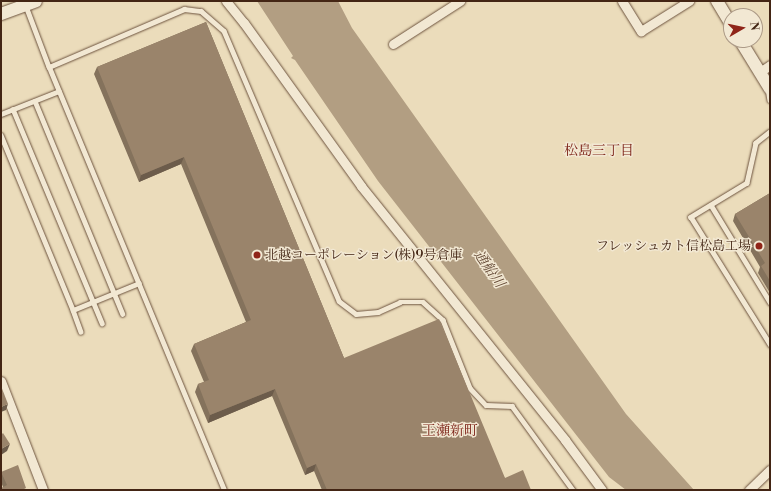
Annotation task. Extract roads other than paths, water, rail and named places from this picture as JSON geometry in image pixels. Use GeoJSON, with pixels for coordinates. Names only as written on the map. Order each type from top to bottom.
{"type":"FeatureCollection","features":[{"type":"Feature","properties":{"kind":"street"},"geometry":{"type":"LineString","coordinates":[[226,1],[244,23],[361,186],[566,440],[602,490]]}},
{"type":"Feature","properties":{"kind":"street"},"geometry":{"type":"LineString","coordinates":[[394,44],[460,1]]}},
{"type":"Feature","properties":{"kind":"street"},"geometry":{"type":"LineString","coordinates":[[622,1],[642,31],[689,1]]}},
{"type":"Feature","properties":{"kind":"street"},"geometry":{"type":"LineString","coordinates":[[717,1],[723,11]]}},
{"type":"Feature","properties":{"kind":"street"},"geometry":{"type":"LineString","coordinates":[[1,14],[30,3]]}},
{"type":"Feature","properties":{"kind":"street"},"geometry":{"type":"LineString","coordinates":[[745,48],[769,88]]}},
{"type":"Feature","properties":{"kind":"street"},"geometry":{"type":"LineString","coordinates":[[760,72],[770,65]]}},
{"type":"Feature","properties":{"kind":"street"},"geometry":{"type":"LineString","coordinates":[[1,381],[43,490]]}},
{"type":"Feature","properties":{"kind":"street"},"geometry":{"type":"LineString","coordinates":[[749,490],[770,470]]}},
{"type":"Feature","properties":{"kind":"lane"},"geometry":{"type":"LineString","coordinates":[[30,3],[49,66],[224,490]]}},
{"type":"Feature","properties":{"kind":"lane"},"geometry":{"type":"LineString","coordinates":[[49,66],[184,9],[201,11],[224,32],[339,301],[356,314],[378,312],[400,302],[423,302],[443,320],[470,388],[486,405],[512,406],[573,490]]}},
{"type":"Feature","properties":{"kind":"lane"},"geometry":{"type":"LineString","coordinates":[[769,88],[770,100]]}},
{"type":"Feature","properties":{"kind":"lane"},"geometry":{"type":"LineString","coordinates":[[1,114],[59,91]]}},
{"type":"Feature","properties":{"kind":"lane"},"geometry":{"type":"LineString","coordinates":[[35,101],[123,314]]}},
{"type":"Feature","properties":{"kind":"lane"},"geometry":{"type":"LineString","coordinates":[[13,110],[102,323]]}},
{"type":"Feature","properties":{"kind":"lane"},"geometry":{"type":"LineString","coordinates":[[770,132],[756,143],[747,183],[692,217],[770,344]]}},
{"type":"Feature","properties":{"kind":"lane"},"geometry":{"type":"LineString","coordinates":[[1,135],[81,332]]}},
{"type":"Feature","properties":{"kind":"lane"},"geometry":{"type":"LineString","coordinates":[[711,206],[770,302]]}},
{"type":"Feature","properties":{"kind":"lane"},"geometry":{"type":"LineString","coordinates":[[73,310],[138,283]]}},
{"type":"Feature","properties":{"kind":"water","name":"通船川"},"geometry":{"type":"Polygon","coordinates":[[[257,1],[338,1],[352,28],[626,414],[694,490],[626,490],[609,477],[378,181],[295,60],[291,58],[293,56],[257,1]]]}},
{"type":"Feature","properties":{"kind":"place","name":"フレッシュカト信松島工場"},"geometry":{"type":"Point","coordinates":[759,246]}},
{"type":"Feature","properties":{"kind":"place","name":"北越コーポレーション(株)9号倉庫"},"geometry":{"type":"Point","coordinates":[257,255]}},
{"type":"Feature","properties":{"kind":"district","name":"松島三丁目"},"geometry":{"type":"Point","coordinates":[599,151]}},
{"type":"Feature","properties":{"kind":"district","name":"王瀬新町"},"geometry":{"type":"Point","coordinates":[450,431]}}]}
